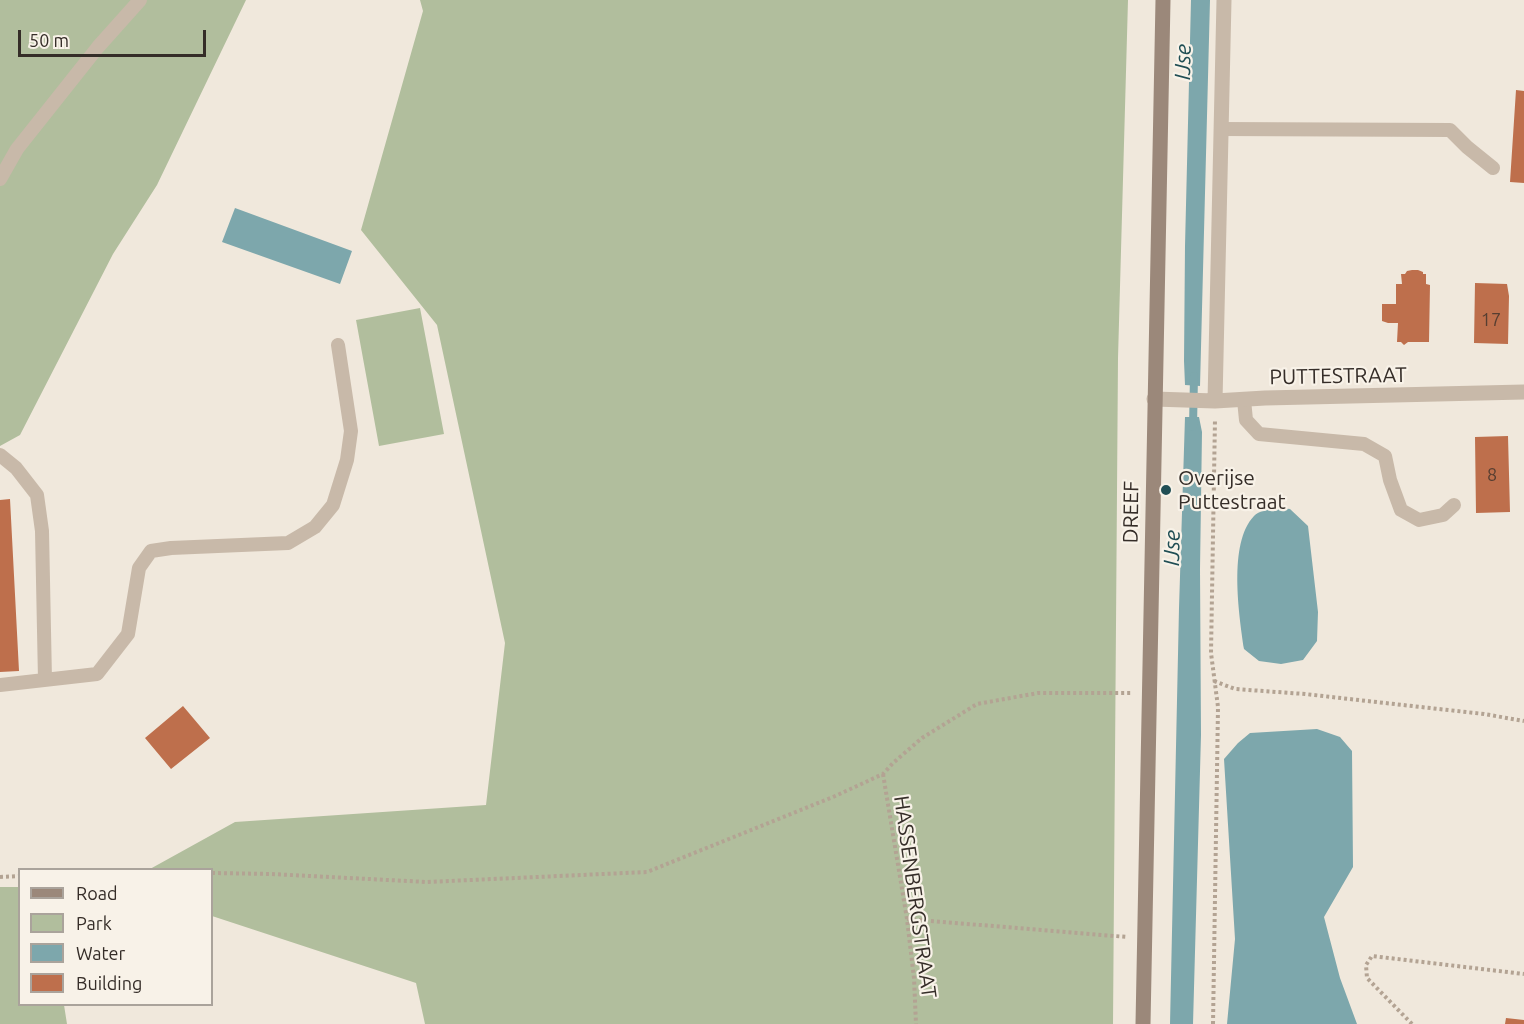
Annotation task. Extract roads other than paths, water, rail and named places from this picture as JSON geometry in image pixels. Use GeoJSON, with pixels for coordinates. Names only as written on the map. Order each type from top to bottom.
{"type":"FeatureCollection","features":[{"type":"Feature","properties":{"kind":"main road","name":"DREEF"},"geometry":{"type":"LineString","coordinates":[[1143,1024],[1163,0]]}},
{"type":"Feature","properties":{"kind":"street"},"geometry":{"type":"LineString","coordinates":[[1208,401],[1221,129],[1224,0]]}},
{"type":"Feature","properties":{"kind":"street","name":"PUTTESTRAAT"},"geometry":{"type":"LineString","coordinates":[[1154,399],[1208,401],[1524,392]]}},
{"type":"Feature","properties":{"kind":"lane"},"geometry":{"type":"LineString","coordinates":[[0,179],[17,149],[98,47],[140,0]]}},
{"type":"Feature","properties":{"kind":"lane"},"geometry":{"type":"LineString","coordinates":[[1221,129],[1450,130],[1492,168]]}},
{"type":"Feature","properties":{"kind":"lane"},"geometry":{"type":"LineString","coordinates":[[0,685],[97,674],[128,634],[139,568],[151,550],[288,543],[315,527],[333,505],[347,460],[351,431],[338,345]]}},
{"type":"Feature","properties":{"kind":"lane"},"geometry":{"type":"LineString","coordinates":[[1244,400],[1246,420],[1259,434],[1364,444],[1385,456],[1389,480],[1401,510],[1419,520],[1443,515],[1454,505]]}},
{"type":"Feature","properties":{"kind":"lane"},"geometry":{"type":"LineString","coordinates":[[0,455],[16,468],[38,495],[42,531],[45,680]]}},
{"type":"Feature","properties":{"kind":"water"},"geometry":{"type":"Polygon","coordinates":[[[1191,0],[1210,0],[1200,386],[1185,385],[1184,361],[1191,0]]]}},
{"type":"Feature","properties":{"kind":"water"},"geometry":{"type":"Polygon","coordinates":[[[235,208],[352,251],[340,284],[222,242],[235,208]]]}},
{"type":"Feature","properties":{"kind":"water"},"geometry":{"type":"Polygon","coordinates":[[[1185,417],[1199,417],[1202,432],[1201,735],[1193,1024],[1170,1024],[1179,608],[1185,417]]]}},
{"type":"Feature","properties":{"kind":"water"},"geometry":{"type":"Polygon","coordinates":[[[1270,507],[1290,509],[1308,526],[1318,612],[1317,641],[1303,660],[1281,664],[1259,661],[1244,649],[1238,599],[1238,561],[1246,528],[1254,516],[1270,507]]]}},
{"type":"Feature","properties":{"kind":"water"},"geometry":{"type":"Polygon","coordinates":[[[1317,729],[1340,737],[1352,751],[1353,867],[1324,917],[1340,978],[1357,1024],[1227,1024],[1235,939],[1224,759],[1250,733],[1317,729]]]}},
{"type":"Feature","properties":{"kind":"waterway","name":"IJse"},"geometry":{"type":"LineString","coordinates":[[1193,427],[1194,376]]}},
{"type":"Feature","properties":{"kind":"place","name":"Overijse Puttestraat"},"geometry":{"type":"Point","coordinates":[1166,490]}}]}
